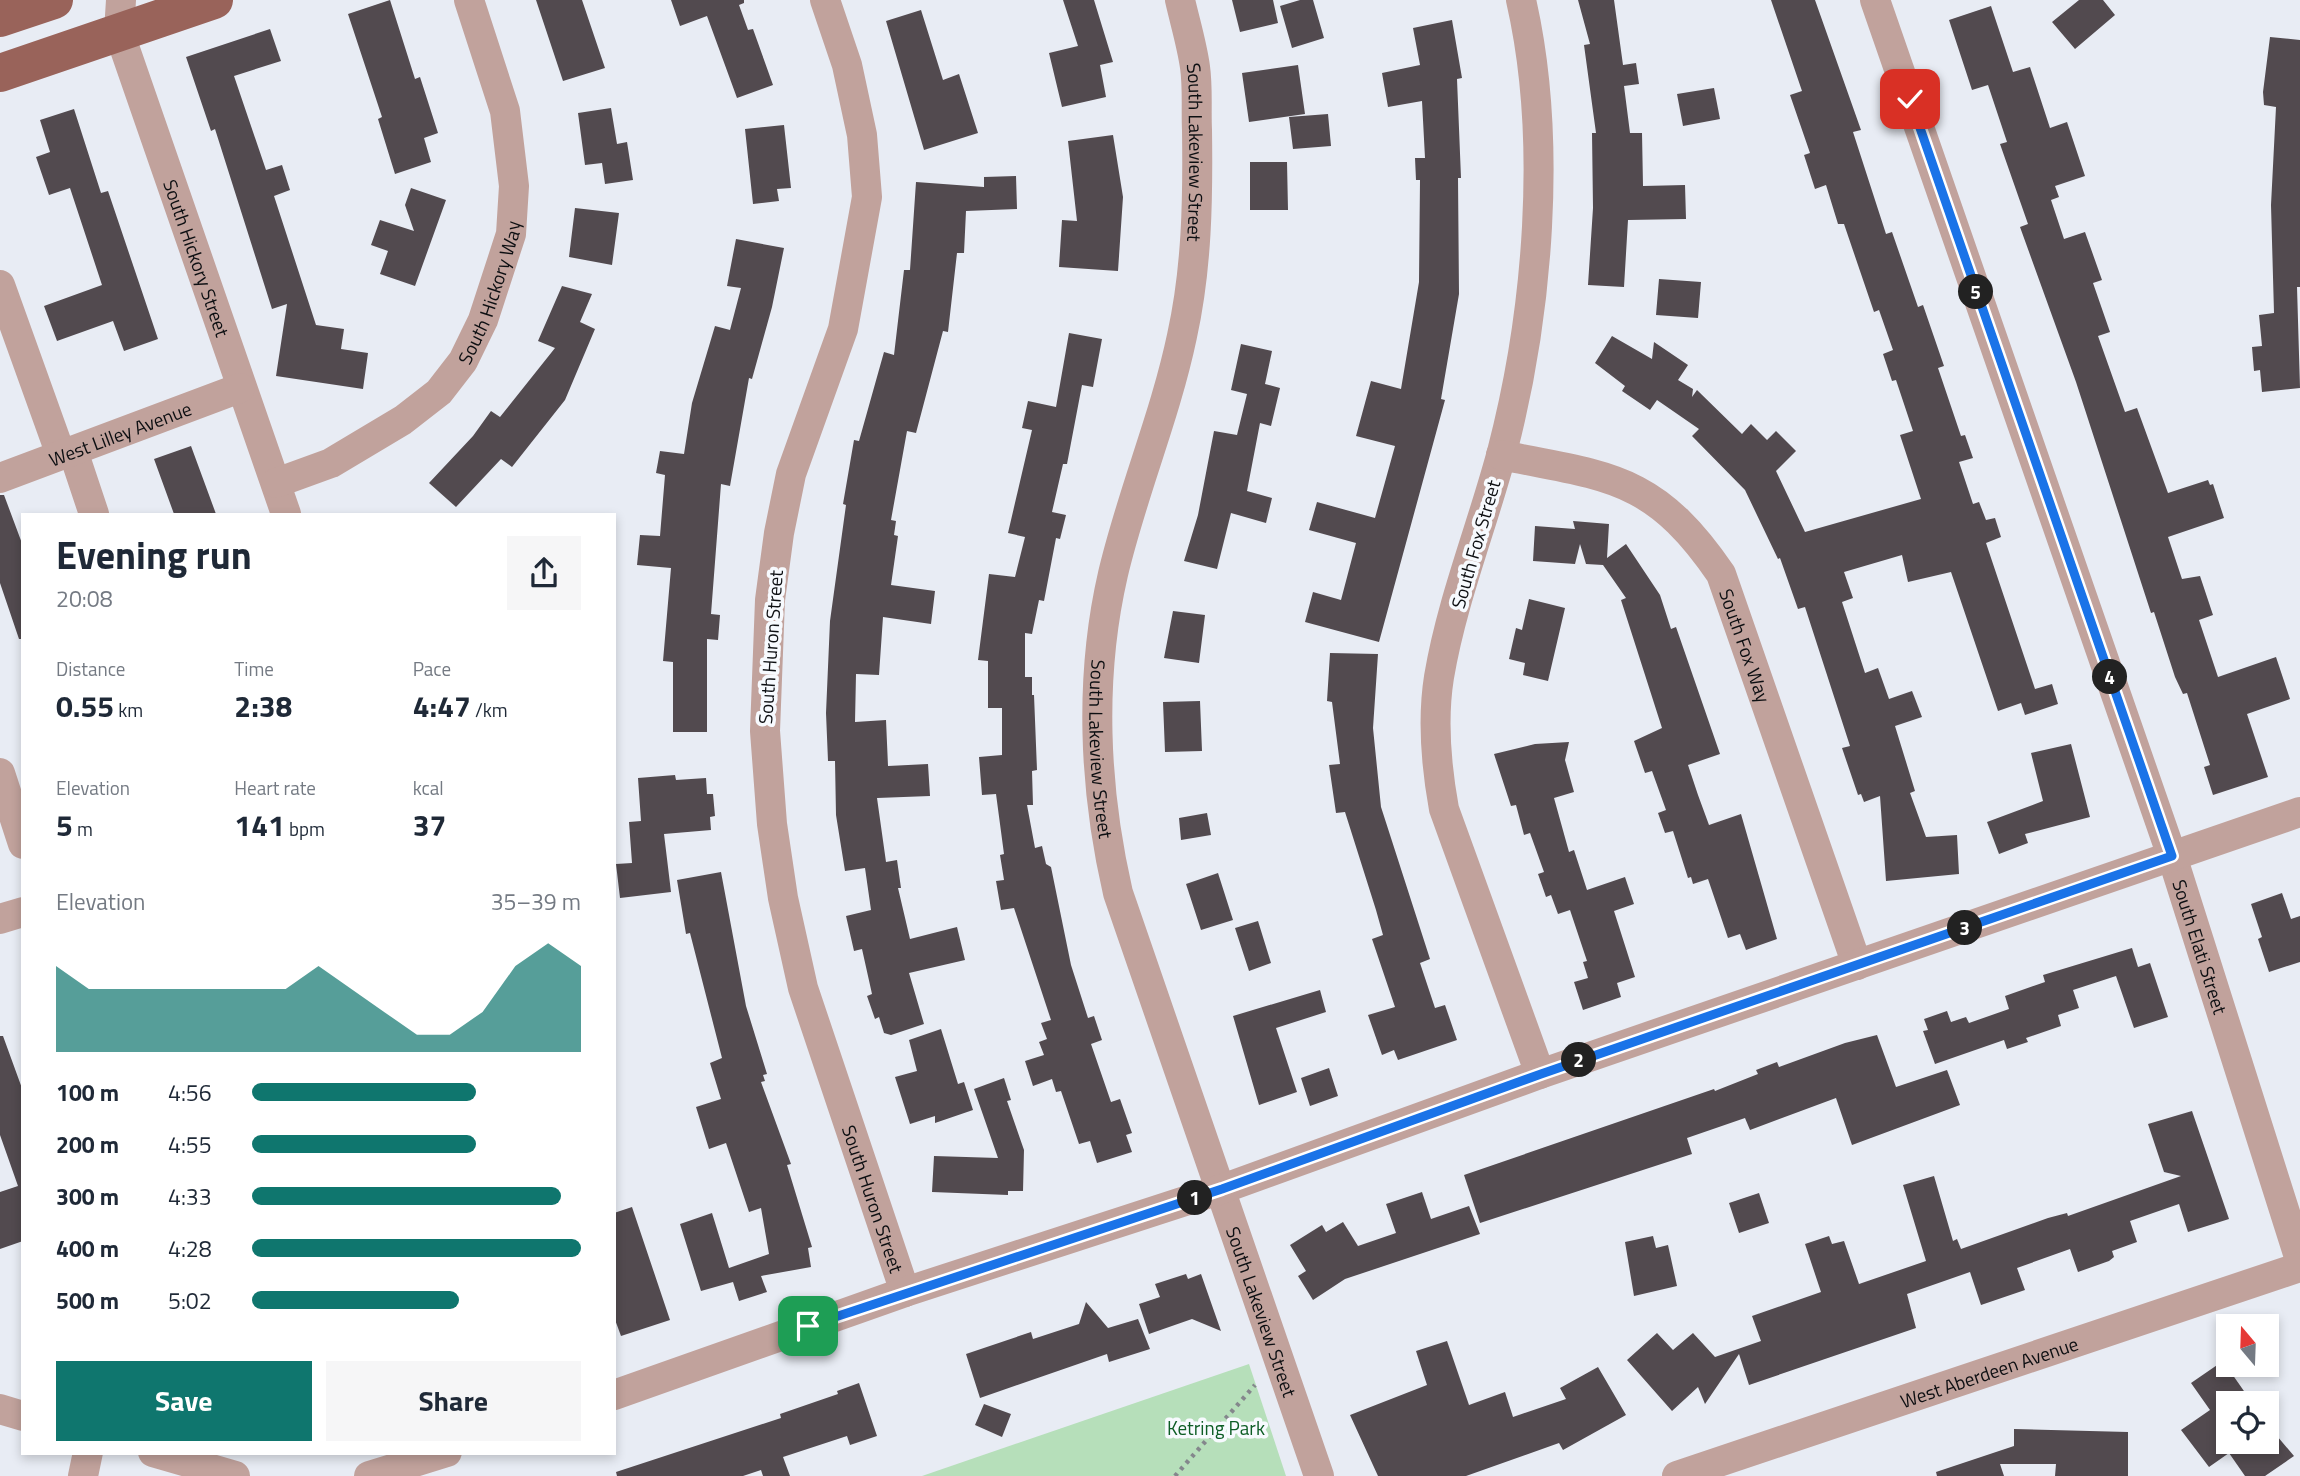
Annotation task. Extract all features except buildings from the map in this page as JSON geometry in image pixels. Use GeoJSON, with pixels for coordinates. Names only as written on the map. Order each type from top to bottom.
{"type":"FeatureCollection","features":[{"type":"Feature","properties":{"kind":"main road"},"geometry":{"type":"LineString","coordinates":[[0,18],[54,0]]}},
{"type":"Feature","properties":{"kind":"main road"},"geometry":{"type":"LineString","coordinates":[[0,73],[120,16],[214,0]]}},
{"type":"Feature","properties":{"kind":"street","name":"South Hickory Way"},"geometry":{"type":"LineString","coordinates":[[276,483],[331,463],[403,420],[447,382],[463,361],[483,320],[511,234],[514,186],[505,111],[469,0]]}},
{"type":"Feature","properties":{"kind":"street","name":"South Huron Street"},"geometry":{"type":"LineString","coordinates":[[825,0],[847,65],[862,135],[867,197],[843,329],[791,474],[779,533],[770,600],[765,731],[772,824],[783,898],[803,988],[905,1292]]}},
{"type":"Feature","properties":{"kind":"street","name":"South Lakeview Street"},"geometry":{"type":"LineString","coordinates":[[1180,0],[1195,68],[1198,202],[1192,275],[1183,333],[1166,404],[1128,516],[1112,576],[1101,649],[1097,722],[1101,796],[1118,893],[1319,1476]]}},
{"type":"Feature","properties":{"kind":"street","name":"South Fox Street"},"geometry":{"type":"LineString","coordinates":[[1521,0],[1533,79],[1537,161],[1535,245],[1527,327],[1502,455],[1461,587],[1439,677],[1435,730],[1437,771],[1444,809],[1541,1074]]}},
{"type":"Feature","properties":{"kind":"street","name":"South Elati Street"},"geometry":{"type":"LineString","coordinates":[[1881,1],[2172,856],[2300,1260]]}},
{"type":"Feature","properties":{"kind":"street","name":"South Hickory Street"},"geometry":{"type":"LineString","coordinates":[[120,16],[240,388],[286,513]]}},
{"type":"Feature","properties":{"kind":"street"},"geometry":{"type":"LineString","coordinates":[[0,285],[94,513]]}},
{"type":"Feature","properties":{"kind":"street","name":"West Lilley Avenue"},"geometry":{"type":"LineString","coordinates":[[0,478],[240,388]]}},
{"type":"Feature","properties":{"kind":"street","name":"South Fox Way"},"geometry":{"type":"LineString","coordinates":[[1502,455],[1612,478],[1670,511],[1695,536],[1721,574],[1857,965]]}},
{"type":"Feature","properties":{"kind":"street"},"geometry":{"type":"LineString","coordinates":[[0,773],[21,838]]}},
{"type":"Feature","properties":{"kind":"street"},"geometry":{"type":"LineString","coordinates":[[616,1394],[905,1292],[1222,1189],[1541,1074],[2300,812]]}},
{"type":"Feature","properties":{"kind":"street"},"geometry":{"type":"LineString","coordinates":[[0,919],[21,913]]}},
{"type":"Feature","properties":{"kind":"street","name":"West Aberdeen Avenue"},"geometry":{"type":"LineString","coordinates":[[1677,1476],[2300,1267]]}},
{"type":"Feature","properties":{"kind":"street"},"geometry":{"type":"LineString","coordinates":[[0,1409],[21,1415]]}},
{"type":"Feature","properties":{"kind":"street"},"geometry":{"type":"LineString","coordinates":[[83,1476],[87,1455]]}},
{"type":"Feature","properties":{"kind":"street"},"geometry":{"type":"LineString","coordinates":[[163,1455],[235,1476]]}},
{"type":"Feature","properties":{"kind":"street"},"geometry":{"type":"LineString","coordinates":[[369,1476],[437,1455]]}},
{"type":"Feature","properties":{"kind":"path"},"geometry":{"type":"LineString","coordinates":[[1175,1476],[1255,1385]]}},
{"type":"Feature","properties":{"kind":"green space","name":"Ketring Park"},"geometry":{"type":"Polygon","coordinates":[[[1249,1364],[1286,1476],[922,1476],[1249,1364]]]}},
{"type":"Feature","properties":{"kind":"route"},"geometry":{"type":"LineString","coordinates":[[808,1326],[1222,1189],[1541,1074],[2172,856],[1910,99]]}}]}
